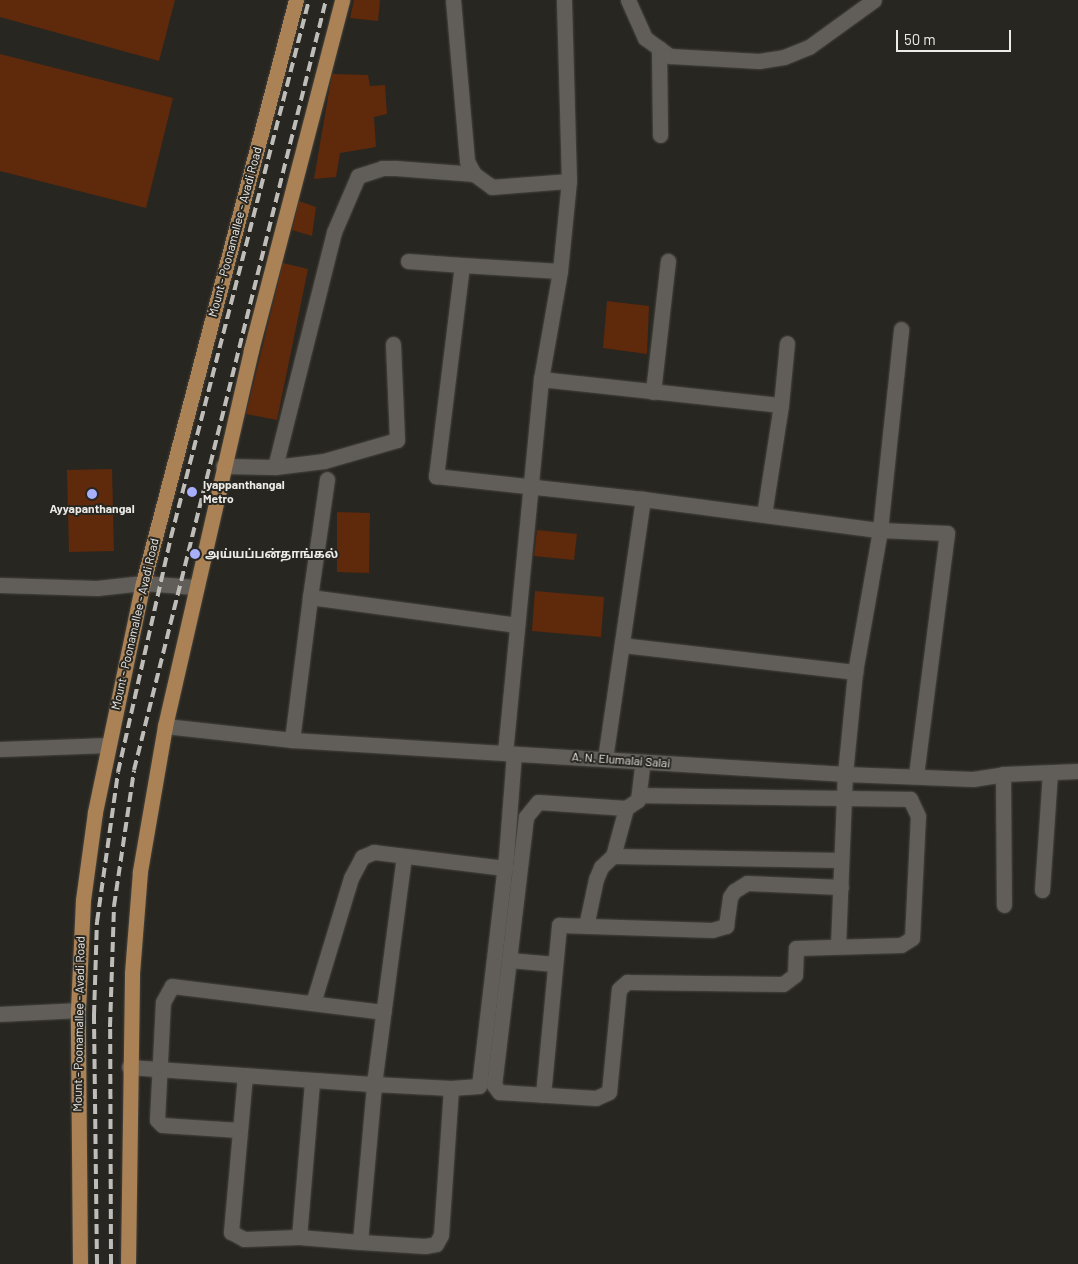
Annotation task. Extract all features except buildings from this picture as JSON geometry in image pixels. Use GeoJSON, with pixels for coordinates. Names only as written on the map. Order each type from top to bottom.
{"type":"FeatureCollection","features":[{"type":"Feature","properties":{"kind":"main road","name":"Mount - Poonamallee - Avadi Road"},"geometry":{"type":"LineString","coordinates":[[80,1264],[78,1010],[83,900],[108,745],[143,584],[296,0]]}},
{"type":"Feature","properties":{"kind":"main road"},"geometry":{"type":"LineString","coordinates":[[128,1264],[129,1067],[140,871],[165,726],[223,466],[342,0]]}},
{"type":"Feature","properties":{"kind":"street"},"geometry":{"type":"LineString","coordinates":[[453,0],[467,161],[474,174],[492,187],[570,181]]}},
{"type":"Feature","properties":{"kind":"street"},"geometry":{"type":"LineString","coordinates":[[129,1067],[312,1081],[451,1088],[479,1086],[505,868],[509,754],[517,625],[530,487],[541,379],[560,271],[570,181],[564,0]]}},
{"type":"Feature","properties":{"kind":"street"},"geometry":{"type":"LineString","coordinates":[[628,0],[645,38],[670,56],[706,60],[758,61],[784,57],[810,47],[874,0]]}},
{"type":"Feature","properties":{"kind":"street"},"geometry":{"type":"LineString","coordinates":[[660,48],[660,134]]}},
{"type":"Feature","properties":{"kind":"street"},"geometry":{"type":"LineString","coordinates":[[275,467],[334,232],[358,176],[382,168],[474,174]]}},
{"type":"Feature","properties":{"kind":"street"},"geometry":{"type":"LineString","coordinates":[[408,261],[560,271]]}},
{"type":"Feature","properties":{"kind":"street"},"geometry":{"type":"LineString","coordinates":[[653,392],[668,261]]}},
{"type":"Feature","properties":{"kind":"street"},"geometry":{"type":"LineString","coordinates":[[462,265],[436,476],[643,499],[880,530],[947,533],[916,775]]}},
{"type":"Feature","properties":{"kind":"street"},"geometry":{"type":"LineString","coordinates":[[838,946],[845,774],[855,672],[880,530],[902,329]]}},
{"type":"Feature","properties":{"kind":"street"},"geometry":{"type":"LineString","coordinates":[[764,515],[781,405],[787,343]]}},
{"type":"Feature","properties":{"kind":"street"},"geometry":{"type":"LineString","coordinates":[[223,466],[275,467],[324,461],[397,440],[394,344]]}},
{"type":"Feature","properties":{"kind":"street"},"geometry":{"type":"LineString","coordinates":[[541,379],[781,405]]}},
{"type":"Feature","properties":{"kind":"street"},"geometry":{"type":"LineString","coordinates":[[292,740],[327,479]]}},
{"type":"Feature","properties":{"kind":"street"},"geometry":{"type":"LineString","coordinates":[[605,759],[643,499]]}},
{"type":"Feature","properties":{"kind":"street"},"geometry":{"type":"LineString","coordinates":[[0,585],[97,588],[143,584],[195,587]]}},
{"type":"Feature","properties":{"kind":"street"},"geometry":{"type":"LineString","coordinates":[[310,597],[517,625]]}},
{"type":"Feature","properties":{"kind":"street"},"geometry":{"type":"LineString","coordinates":[[622,645],[855,672]]}},
{"type":"Feature","properties":{"kind":"street","name":"A. N. Elumalai Salai"},"geometry":{"type":"LineString","coordinates":[[165,726],[292,740],[845,774],[916,775],[973,779],[1003,774],[1078,771]]}},
{"type":"Feature","properties":{"kind":"street"},"geometry":{"type":"LineString","coordinates":[[0,749],[108,745]]}},
{"type":"Feature","properties":{"kind":"street"},"geometry":{"type":"LineString","coordinates":[[639,796],[844,800],[899,797],[910,800],[916,807],[915,931],[909,943],[796,948],[795,975],[789,983],[627,982],[619,989],[609,1092],[596,1098],[494,1090],[529,812],[538,802],[626,808],[638,800],[643,762]]}},
{"type":"Feature","properties":{"kind":"street"},"geometry":{"type":"LineString","coordinates":[[1042,890],[1050,772]]}},
{"type":"Feature","properties":{"kind":"street"},"geometry":{"type":"LineString","coordinates":[[1003,774],[1004,905]]}},
{"type":"Feature","properties":{"kind":"street"},"geometry":{"type":"LineString","coordinates":[[586,926],[596,879],[602,867],[613,856],[626,808]]}},
{"type":"Feature","properties":{"kind":"street"},"geometry":{"type":"LineString","coordinates":[[313,1003],[355,867],[362,857],[374,852],[505,868]]}},
{"type":"Feature","properties":{"kind":"street"},"geometry":{"type":"LineString","coordinates":[[613,856],[841,860]]}},
{"type":"Feature","properties":{"kind":"street"},"geometry":{"type":"LineString","coordinates":[[360,1242],[374,1084],[404,857]]}},
{"type":"Feature","properties":{"kind":"street"},"geometry":{"type":"LineString","coordinates":[[543,1094],[559,925],[720,929],[726,926],[734,891],[747,883],[841,887]]}},
{"type":"Feature","properties":{"kind":"street"},"geometry":{"type":"LineString","coordinates":[[509,960],[555,964]]}},
{"type":"Feature","properties":{"kind":"street"},"geometry":{"type":"LineString","coordinates":[[240,1130],[162,1125],[157,1120],[163,1002],[172,986],[383,1012]]}},
{"type":"Feature","properties":{"kind":"street"},"geometry":{"type":"LineString","coordinates":[[0,1014],[78,1010]]}},
{"type":"Feature","properties":{"kind":"street"},"geometry":{"type":"LineString","coordinates":[[245,1076],[231,1232],[244,1239],[299,1238],[424,1246],[436,1244],[442,1235],[451,1088]]}},
{"type":"Feature","properties":{"kind":"street"},"geometry":{"type":"LineString","coordinates":[[299,1238],[312,1081]]}},
{"type":"Feature","properties":{"kind":"railway"},"geometry":{"type":"LineString","coordinates":[[97,1264],[94,1015],[97,922],[118,772],[171,537],[309,0]]}},
{"type":"Feature","properties":{"kind":"railway"},"geometry":{"type":"LineString","coordinates":[[111,1264],[110,1027],[114,906],[134,770],[326,0]]}},
{"type":"Feature","properties":{"kind":"place","name":"Iyappanthangal Metro"},"geometry":{"type":"Point","coordinates":[192,492]}},
{"type":"Feature","properties":{"kind":"place","name":"Ayyapanthangal"},"geometry":{"type":"Point","coordinates":[92,494]}},
{"type":"Feature","properties":{"kind":"place","name":"அய்யப்பன்தாங்கல்"},"geometry":{"type":"Point","coordinates":[195,554]}}]}
